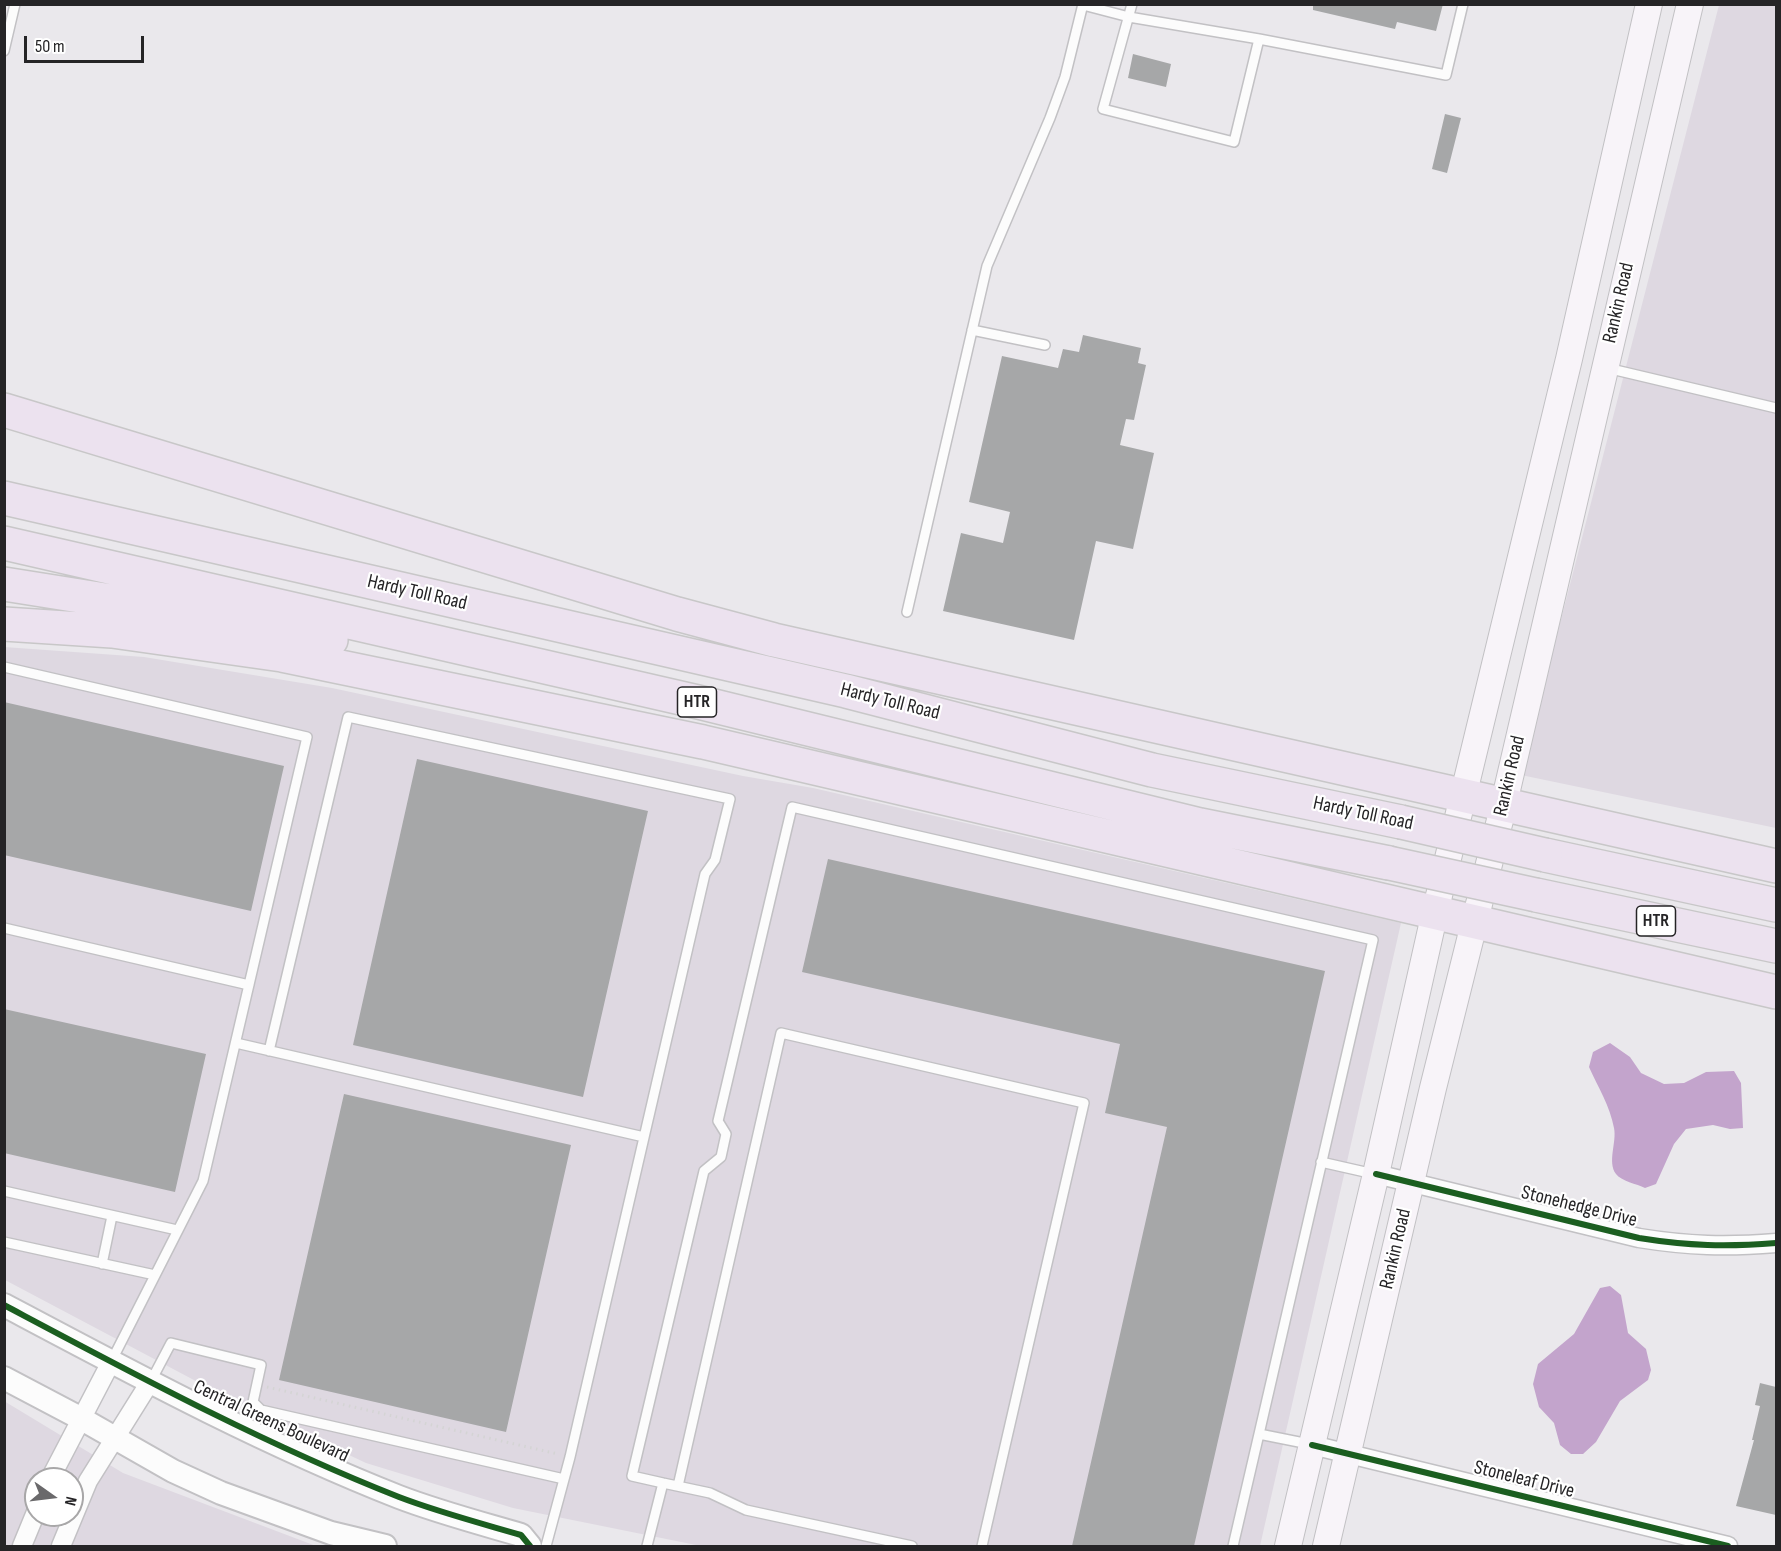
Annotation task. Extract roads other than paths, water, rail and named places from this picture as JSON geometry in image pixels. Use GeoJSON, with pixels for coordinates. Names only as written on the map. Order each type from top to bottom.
{"type":"FeatureCollection","features":[{"type":"Feature","properties":{"kind":"highway"},"geometry":{"type":"LineString","coordinates":[[4,410],[677,614],[774,640],[1776,867]]}},
{"type":"Feature","properties":{"kind":"highway"},"geometry":{"type":"LineString","coordinates":[[4,433],[583,608],[846,691]]}},
{"type":"Feature","properties":{"kind":"highway","name":"Hardy Toll Road"},"geometry":{"type":"LineString","coordinates":[[4,498],[846,691],[1152,770],[1401,822],[1776,905]]}},
{"type":"Feature","properties":{"kind":"highway","name":"HTR"},"geometry":{"type":"LineString","coordinates":[[4,543],[698,702],[1200,825],[1776,946]]}},
{"type":"Feature","properties":{"kind":"highway"},"geometry":{"type":"LineString","coordinates":[[4,585],[223,619],[530,682],[698,702]]}},
{"type":"Feature","properties":{"kind":"highway"},"geometry":{"type":"LineString","coordinates":[[4,624],[112,631],[282,655],[703,742],[1776,992]]}},
{"type":"Feature","properties":{"kind":"main road","name":"Rankin Road"},"geometry":{"type":"LineString","coordinates":[[1288,1546],[1435,912],[1569,358],[1649,4]]}},
{"type":"Feature","properties":{"kind":"main road","name":"Rankin Road"},"geometry":{"type":"LineString","coordinates":[[1326,1546],[1473,921],[1503,804],[1689,4]]}},
{"type":"Feature","properties":{"kind":"main road"},"geometry":{"type":"LineString","coordinates":[[1569,358],[1604,367]]}},
{"type":"Feature","properties":{"kind":"street","name":"Stonehedge Drive"},"geometry":{"type":"LineString","coordinates":[[1376,1174],[1650,1240],[1682,1245],[1730,1247],[1776,1243]]}},
{"type":"Feature","properties":{"kind":"street","name":"Central Greens Boulevard"},"geometry":{"type":"LineString","coordinates":[[4,1305],[150,1383],[278,1447],[401,1498],[521,1535],[530,1546]]}},
{"type":"Feature","properties":{"kind":"street"},"geometry":{"type":"LineString","coordinates":[[56,1467],[111,1362]]}},
{"type":"Feature","properties":{"kind":"street"},"geometry":{"type":"LineString","coordinates":[[4,1378],[80,1418],[172,1471],[221,1493],[331,1533],[385,1546]]}},
{"type":"Feature","properties":{"kind":"street"},"geometry":{"type":"LineString","coordinates":[[61,1546],[88,1481],[150,1383]]}},
{"type":"Feature","properties":{"kind":"street","name":"Stoneleaf Drive"},"geometry":{"type":"LineString","coordinates":[[1312,1445],[1728,1546]]}},
{"type":"Feature","properties":{"kind":"street"},"geometry":{"type":"LineString","coordinates":[[22,1546],[30,1527]]}},
{"type":"Feature","properties":{"kind":"lane"},"geometry":{"type":"LineString","coordinates":[[4,51],[15,4]]}},
{"type":"Feature","properties":{"kind":"lane"},"geometry":{"type":"LineString","coordinates":[[1132,4],[1103,109],[1233,142],[1259,39]]}},
{"type":"Feature","properties":{"kind":"lane"},"geometry":{"type":"LineString","coordinates":[[907,612],[987,266],[1050,118],[1065,77],[1083,5],[1129,16],[1446,75],[1463,4]]}},
{"type":"Feature","properties":{"kind":"lane"},"geometry":{"type":"LineString","coordinates":[[972,330],[1045,345]]}},
{"type":"Feature","properties":{"kind":"lane"},"geometry":{"type":"LineString","coordinates":[[1604,367],[1776,408]]}},
{"type":"Feature","properties":{"kind":"lane"},"geometry":{"type":"LineString","coordinates":[[4,667],[307,737],[203,1180],[111,1362]]}},
{"type":"Feature","properties":{"kind":"lane"},"geometry":{"type":"LineString","coordinates":[[269,1051],[348,717],[730,799],[715,860],[705,874],[570,1457],[546,1546]]}},
{"type":"Feature","properties":{"kind":"lane"},"geometry":{"type":"LineString","coordinates":[[912,1546],[746,1510],[710,1493],[632,1476],[704,1171],[721,1157],[726,1134],[718,1121],[792,807],[1373,940],[1233,1546]]}},
{"type":"Feature","properties":{"kind":"lane"},"geometry":{"type":"LineString","coordinates":[[4,928],[249,985]]}},
{"type":"Feature","properties":{"kind":"lane"},"geometry":{"type":"LineString","coordinates":[[678,1486],[781,1033],[1084,1103],[982,1546]]}},
{"type":"Feature","properties":{"kind":"lane"},"geometry":{"type":"LineString","coordinates":[[236,1043],[644,1137]]}},
{"type":"Feature","properties":{"kind":"lane"},"geometry":{"type":"LineString","coordinates":[[1321,1162],[1376,1174]]}},
{"type":"Feature","properties":{"kind":"lane"},"geometry":{"type":"LineString","coordinates":[[4,1191],[177,1230]]}},
{"type":"Feature","properties":{"kind":"lane"},"geometry":{"type":"LineString","coordinates":[[102,1264],[112,1215]]}},
{"type":"Feature","properties":{"kind":"lane"},"geometry":{"type":"LineString","coordinates":[[4,1242],[155,1275]]}},
{"type":"Feature","properties":{"kind":"lane"},"geometry":{"type":"LineString","coordinates":[[150,1383],[171,1343],[261,1365],[253,1402],[261,1410],[564,1479]]}},
{"type":"Feature","properties":{"kind":"lane"},"geometry":{"type":"LineString","coordinates":[[1259,1434],[1312,1445]]}},
{"type":"Feature","properties":{"kind":"lane"},"geometry":{"type":"LineString","coordinates":[[647,1546],[663,1483]]}}]}
